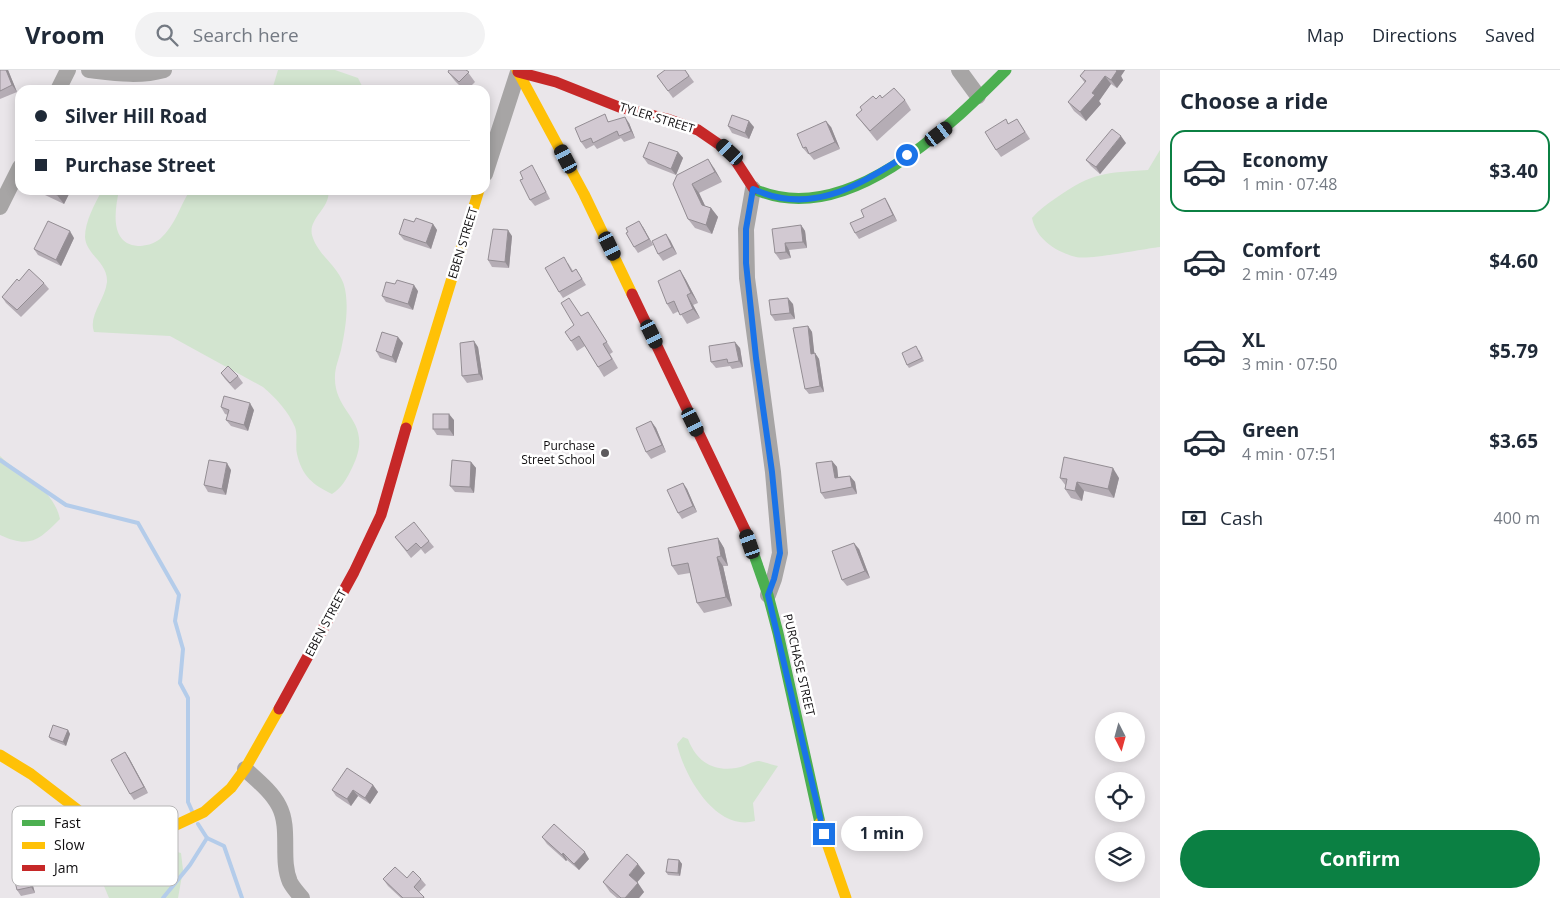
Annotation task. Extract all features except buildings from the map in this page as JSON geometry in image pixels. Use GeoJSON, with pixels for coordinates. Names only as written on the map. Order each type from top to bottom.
{"type":"FeatureCollection","features":[{"type":"Feature","properties":{"kind":"street"},"geometry":{"type":"LineString","coordinates":[[60,85],[68,70]]}},
{"type":"Feature","properties":{"kind":"street"},"geometry":{"type":"LineString","coordinates":[[89,70],[120,74],[152,73],[164,70]]}},
{"type":"Feature","properties":{"kind":"street"},"geometry":{"type":"LineString","coordinates":[[959,70],[978,96]]}},
{"type":"Feature","properties":{"kind":"street"},"geometry":{"type":"LineString","coordinates":[[768,595],[780,553],[746,263],[746,229],[753,189],[770,197],[792,200],[816,198],[844,191],[863,183],[923,146],[955,121],[1006,70]]}},
{"type":"Feature","properties":{"kind":"street"},"geometry":{"type":"LineString","coordinates":[[490,158],[517,71]]}},
{"type":"Feature","properties":{"kind":"street","name":"TYLER STREET"},"geometry":{"type":"LineString","coordinates":[[517,71],[556,82],[619,107],[667,119],[698,130],[730,152],[753,189]]}},
{"type":"Feature","properties":{"kind":"street","name":"PURCHASE STREET"},"geometry":{"type":"LineString","coordinates":[[517,71],[584,194],[744,527],[768,595],[778,633],[818,818],[846,898]]}},
{"type":"Feature","properties":{"kind":"street"},"geometry":{"type":"LineString","coordinates":[[0,207],[15,177]]}},
{"type":"Feature","properties":{"kind":"street","name":"EBEN STREET"},"geometry":{"type":"LineString","coordinates":[[178,825],[204,812],[231,788],[245,769],[354,572],[381,515],[402,440],[477,195]]}},
{"type":"Feature","properties":{"kind":"street","name":"EBEN STREET"},"geometry":{"type":"LineString","coordinates":[[0,755],[31,774],[73,806]]}},
{"type":"Feature","properties":{"kind":"street"},"geometry":{"type":"LineString","coordinates":[[245,769],[272,795],[280,807],[284,820],[286,866],[290,883],[302,898]]}},
{"type":"Feature","properties":{"kind":"green space"},"geometry":{"type":"Polygon","coordinates":[[[278,70],[335,70],[358,78],[362,85],[274,85],[278,70]]]}},
{"type":"Feature","properties":{"kind":"green space"},"geometry":{"type":"Polygon","coordinates":[[[1160,150],[1160,247],[1083,258],[1061,252],[1042,238],[1034,226],[1032,218],[1043,207],[1069,189],[1100,175],[1148,170],[1160,150]]]}},
{"type":"Feature","properties":{"kind":"green space"},"geometry":{"type":"Polygon","coordinates":[[[100,195],[118,195],[116,207],[118,233],[129,244],[138,246],[152,243],[165,234],[187,195],[328,195],[327,202],[313,223],[312,235],[319,250],[339,274],[345,289],[347,304],[346,320],[336,366],[336,389],[340,400],[357,428],[359,439],[358,452],[352,468],[336,492],[332,494],[325,491],[305,474],[297,454],[295,427],[281,405],[263,387],[170,336],[94,332],[93,320],[107,282],[104,269],[86,243],[85,231],[100,195]]]}},
{"type":"Feature","properties":{"kind":"green space"},"geometry":{"type":"Polygon","coordinates":[[[0,456],[35,483],[51,499],[56,508],[60,519],[40,537],[27,542],[0,535],[0,456]]]}},
{"type":"Feature","properties":{"kind":"green space"},"geometry":{"type":"Polygon","coordinates":[[[683,737],[688,739],[691,747],[701,759],[713,766],[728,769],[759,761],[778,766],[753,803],[755,821],[741,822],[727,818],[704,799],[694,785],[681,757],[677,744],[683,737]]]}},
{"type":"Feature","properties":{"kind":"green space"},"geometry":{"type":"Polygon","coordinates":[[[178,852],[181,853],[183,870],[178,898],[109,898],[104,886],[178,886],[178,852]]]}},
{"type":"Feature","properties":{"kind":"waterway"},"geometry":{"type":"LineString","coordinates":[[0,460],[66,505],[138,523],[179,595],[175,621],[183,649],[180,683],[188,698],[188,802],[192,811]]}},
{"type":"Feature","properties":{"kind":"waterway"},"geometry":{"type":"LineString","coordinates":[[198,824],[207,838],[224,846],[242,898]]}},
{"type":"Feature","properties":{"kind":"waterway"},"geometry":{"type":"LineString","coordinates":[[178,880],[207,838]]}},
{"type":"Feature","properties":{"kind":"waterway"},"geometry":{"type":"LineString","coordinates":[[163,898],[173,886]]}},
{"type":"Feature","properties":{"kind":"traffic: fast"},"geometry":{"type":"LineString","coordinates":[[754,189],[789,198],[823,196],[858,185],[892,167],[924,144],[955,119],[1006,70]]}},
{"type":"Feature","properties":{"kind":"traffic: fast"},"geometry":{"type":"LineString","coordinates":[[746,532],[768,595],[778,633],[820,823]]}},
{"type":"Feature","properties":{"kind":"traffic: slow"},"geometry":{"type":"LineString","coordinates":[[517,70],[584,194],[632,294]]}},
{"type":"Feature","properties":{"kind":"traffic: slow"},"geometry":{"type":"LineString","coordinates":[[406,428],[477,195]]}},
{"type":"Feature","properties":{"kind":"traffic: slow"},"geometry":{"type":"LineString","coordinates":[[178,824],[204,812],[231,788],[245,769],[279,709]]}},
{"type":"Feature","properties":{"kind":"traffic: slow"},"geometry":{"type":"LineString","coordinates":[[0,755],[31,774],[73,806]]}},
{"type":"Feature","properties":{"kind":"traffic: slow"},"geometry":{"type":"LineString","coordinates":[[820,823],[846,898]]}},
{"type":"Feature","properties":{"kind":"traffic: jam"},"geometry":{"type":"LineString","coordinates":[[518,72],[556,82],[619,107],[667,119],[698,130],[730,152],[754,189]]}},
{"type":"Feature","properties":{"kind":"traffic: jam"},"geometry":{"type":"LineString","coordinates":[[632,294],[746,532]]}},
{"type":"Feature","properties":{"kind":"traffic: jam"},"geometry":{"type":"LineString","coordinates":[[279,709],[354,572],[381,515],[406,428]]}},
{"type":"Feature","properties":{"kind":"place","name":"Purchase Street School"},"geometry":{"type":"Point","coordinates":[605,453]}},
{"type":"Feature","properties":{"kind":"route"},"geometry":{"type":"LineString","coordinates":[[824,834],[818,818],[768,595],[780,553],[772,472],[756,358],[745,248],[746,229],[753,189],[770,197],[792,200],[816,198],[844,191],[863,183],[907,155]]}}]}
